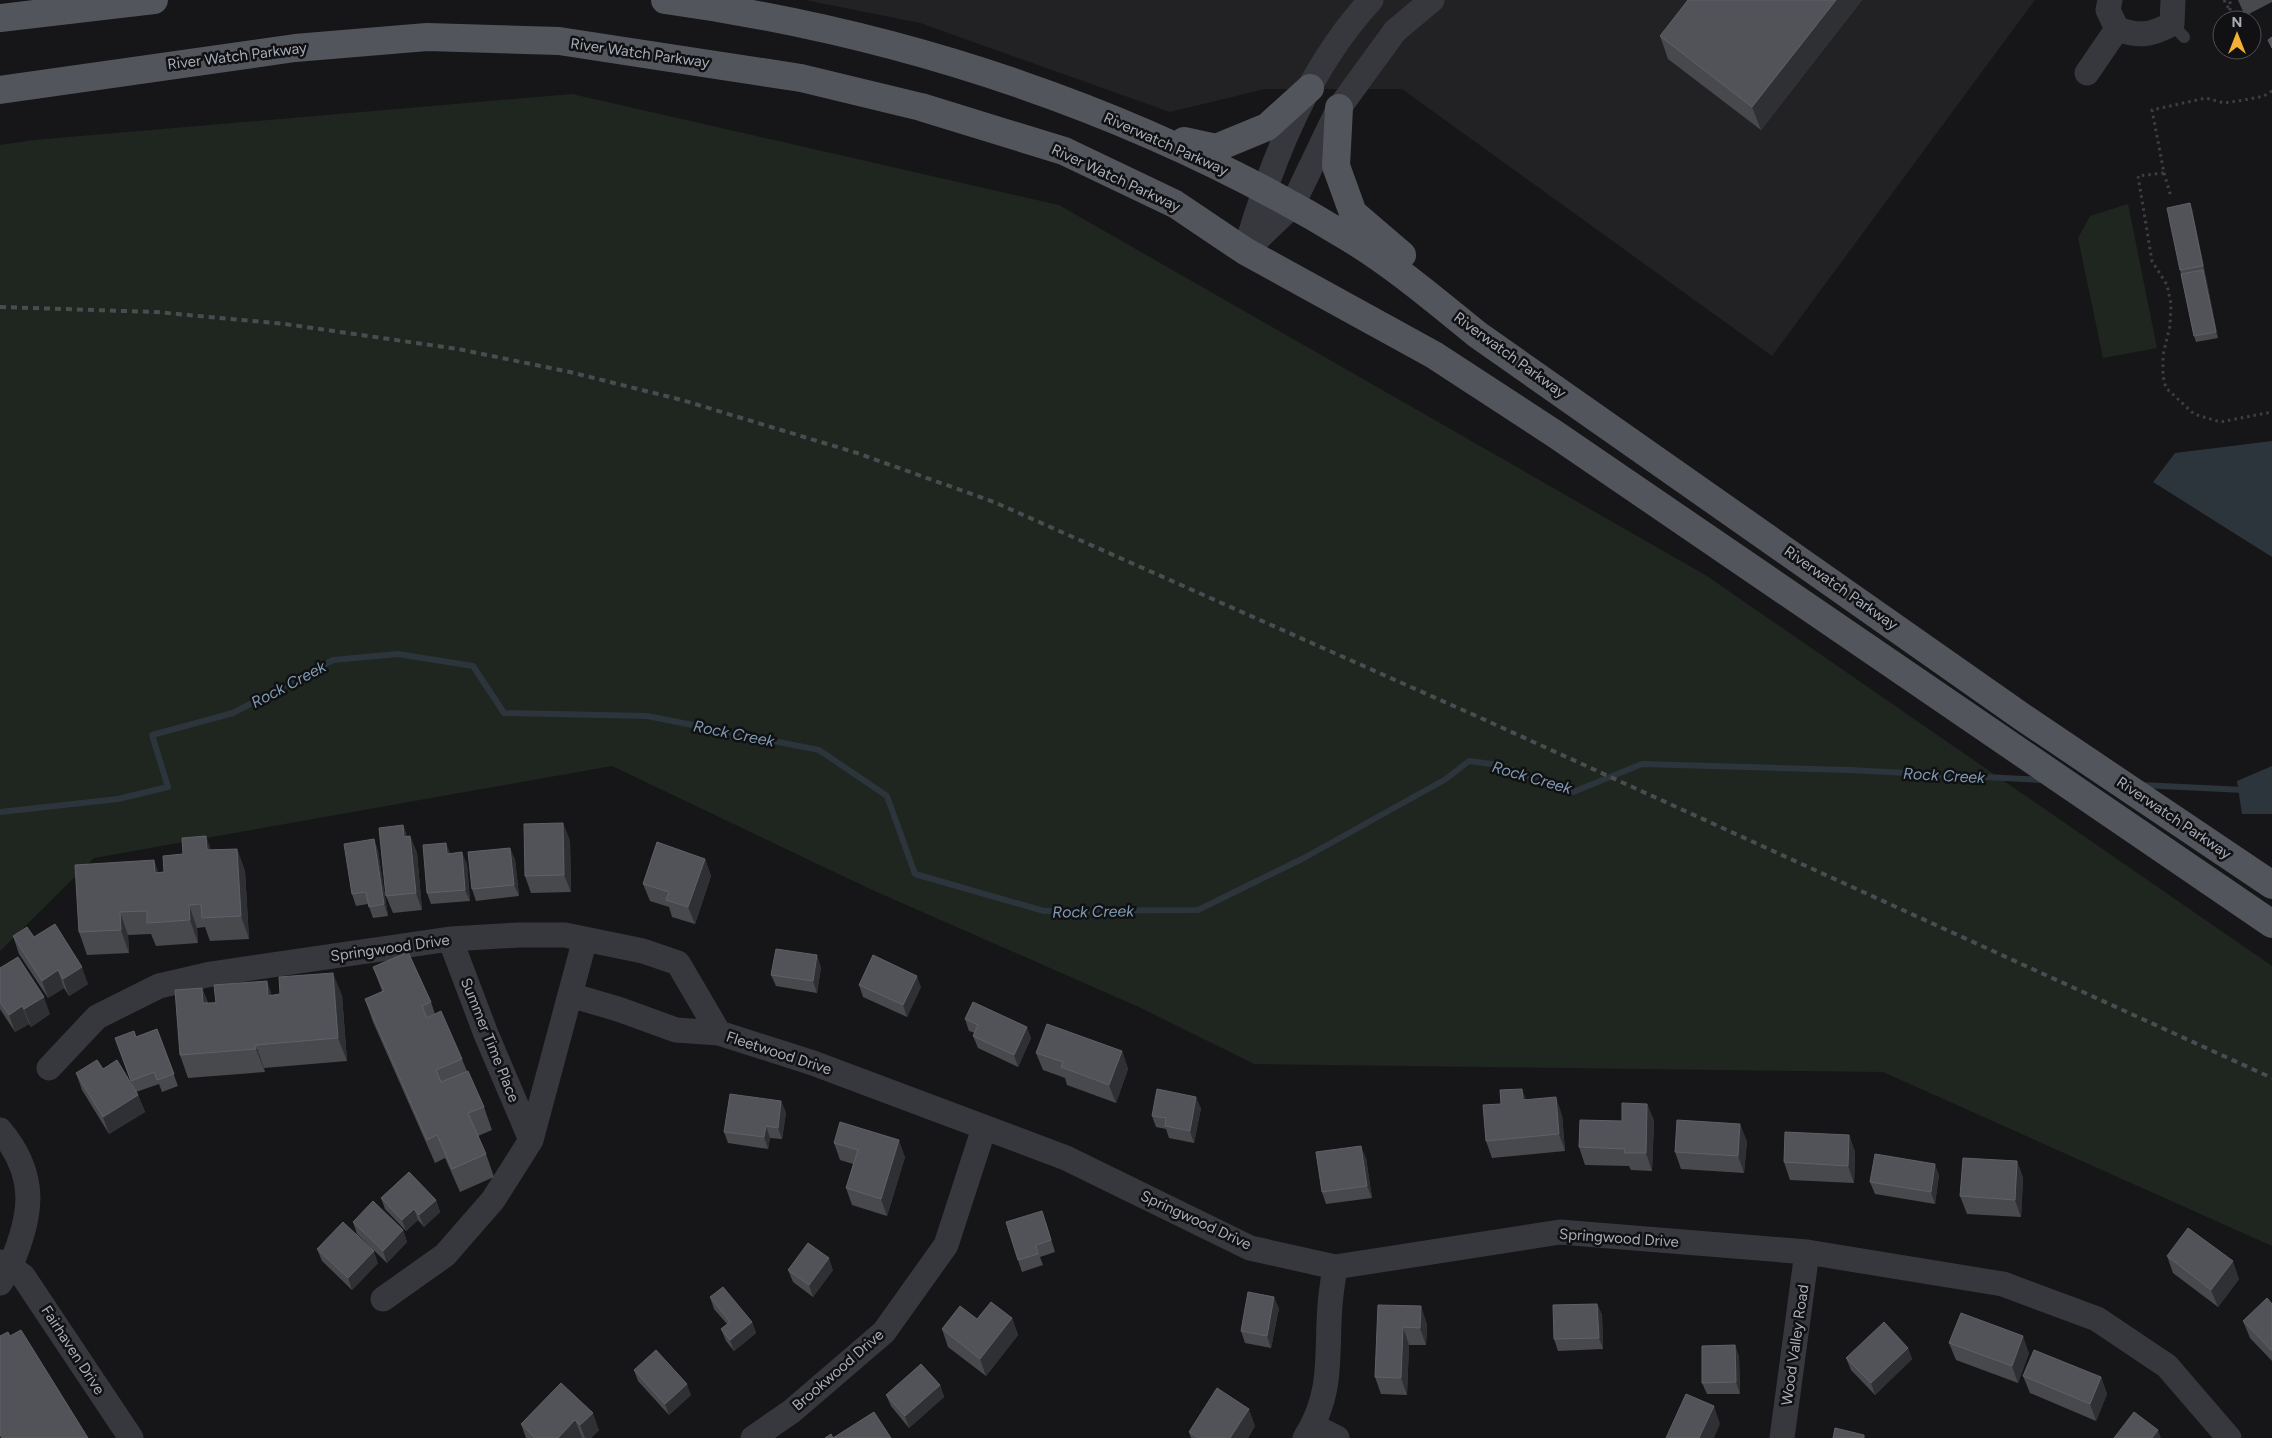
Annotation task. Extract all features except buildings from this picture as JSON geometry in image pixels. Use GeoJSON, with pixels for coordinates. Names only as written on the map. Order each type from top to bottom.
{"type":"FeatureCollection","features":[{"type":"Feature","properties":{"kind":"main road"},"geometry":{"type":"LineString","coordinates":[[0,18],[154,0]]}},
{"type":"Feature","properties":{"kind":"main road","name":"Riverwatch Parkway"},"geometry":{"type":"LineString","coordinates":[[665,0],[815,26],[927,55],[1071,103],[1140,131],[1264,188],[1350,238],[1411,280],[1478,335],[1589,411],[2021,716],[2226,852],[2272,885]]}},
{"type":"Feature","properties":{"kind":"main road","name":"River Watch Parkway"},"geometry":{"type":"LineString","coordinates":[[0,90],[295,48],[428,37],[559,41],[801,78],[931,110],[1064,151],[1175,204],[1245,251]]}},
{"type":"Feature","properties":{"kind":"main road"},"geometry":{"type":"LineString","coordinates":[[1140,131],[1216,148],[1267,127],[1310,88]]}},
{"type":"Feature","properties":{"kind":"main road"},"geometry":{"type":"LineString","coordinates":[[1339,108],[1336,166],[1353,213],[1396,251],[1519,341],[1589,411]]}},
{"type":"Feature","properties":{"kind":"main road"},"geometry":{"type":"LineString","coordinates":[[1245,251],[1434,355],[1564,439],[1968,718],[2272,924]]}},
{"type":"Feature","properties":{"kind":"street"},"geometry":{"type":"LineString","coordinates":[[1245,251],[1272,164],[1310,88],[1353,20],[1371,0]]}},
{"type":"Feature","properties":{"kind":"street"},"geometry":{"type":"LineString","coordinates":[[1245,251],[1292,206],[1339,108],[1395,31],[1432,0]]}},
{"type":"Feature","properties":{"kind":"street"},"geometry":{"type":"LineString","coordinates":[[2110,0],[2108,10],[2117,29],[2133,34],[2154,33],[2176,20]]}},
{"type":"Feature","properties":{"kind":"street"},"geometry":{"type":"LineString","coordinates":[[2087,73],[2117,29]]}},
{"type":"Feature","properties":{"kind":"street","name":"Springwood Drive"},"geometry":{"type":"LineString","coordinates":[[49,1068],[97,1017],[159,986],[211,974],[450,939],[519,934],[565,934],[643,951],[678,963],[719,1033]]}},
{"type":"Feature","properties":{"kind":"street","name":"Summer Time Place"},"geometry":{"type":"LineString","coordinates":[[450,939],[486,1034],[531,1140]]}},
{"type":"Feature","properties":{"kind":"street"},"geometry":{"type":"LineString","coordinates":[[383,1299],[445,1255],[493,1200],[531,1140],[585,939]]}},
{"type":"Feature","properties":{"kind":"street","name":"Fleetwood Drive"},"geometry":{"type":"LineString","coordinates":[[570,996],[618,1009],[676,1030],[719,1033],[812,1063],[984,1128]]}},
{"type":"Feature","properties":{"kind":"street","name":"Springwood Drive"},"geometry":{"type":"LineString","coordinates":[[984,1128],[1066,1158],[1250,1248],[1335,1267],[1560,1232],[1807,1252],[2003,1284],[2097,1319],[2167,1366],[2229,1438]]}},
{"type":"Feature","properties":{"kind":"street","name":"Brookwood Drive"},"geometry":{"type":"LineString","coordinates":[[753,1438],[792,1411],[884,1332],[946,1245],[984,1128]]}},
{"type":"Feature","properties":{"kind":"street"},"geometry":{"type":"LineString","coordinates":[[0,1130],[19,1156],[29,1191],[29,1204],[23,1234],[3,1271]]}},
{"type":"Feature","properties":{"kind":"street","name":"Wood Valley Road"},"geometry":{"type":"LineString","coordinates":[[1782,1438],[1807,1252]]}},
{"type":"Feature","properties":{"kind":"street"},"geometry":{"type":"LineString","coordinates":[[1335,1267],[1330,1304],[1328,1384],[1309,1432],[1336,1438]]}},
{"type":"Feature","properties":{"kind":"street","name":"Fairhaven Drive"},"geometry":{"type":"LineString","coordinates":[[3,1271],[23,1276],[34,1290],[131,1438]]}},
{"type":"Feature","properties":{"kind":"path"},"geometry":{"type":"LineString","coordinates":[[2224,0],[2230,11],[2230,0]]}},
{"type":"Feature","properties":{"kind":"path"},"geometry":{"type":"LineString","coordinates":[[2171,196],[2164,173],[2152,110],[2206,98],[2224,103],[2244,100],[2264,96],[2272,90]]}},
{"type":"Feature","properties":{"kind":"path"},"geometry":{"type":"LineString","coordinates":[[2164,173],[2138,176],[2152,261],[2167,285],[2171,304],[2170,326],[2163,355],[2163,376],[2166,388],[2194,414],[2220,422],[2272,412]]}},
{"type":"Feature","properties":{"kind":"shaded area"},"geometry":{"type":"Polygon","coordinates":[[[805,0],[2035,0],[1772,356],[1402,89],[1265,89],[1170,112],[920,23],[805,0]]]}},
{"type":"Feature","properties":{"kind":"shaded area"},"geometry":{"type":"Polygon","coordinates":[[[572,94],[1059,205],[1707,576],[2272,966],[2272,1246],[1883,1072],[1254,1064],[1141,1008],[870,889],[612,766],[94,858],[0,951],[0,145],[34,140],[572,94]]]}},
{"type":"Feature","properties":{"kind":"shaded area"},"geometry":{"type":"Polygon","coordinates":[[[2128,204],[2157,348],[2103,358],[2078,238],[2090,216],[2128,204]]]}},
{"type":"Feature","properties":{"kind":"shaded area"},"geometry":{"type":"Polygon","coordinates":[[[2272,441],[2272,557],[2153,482],[2175,453],[2272,441]]]}},
{"type":"Feature","properties":{"kind":"shaded area"},"geometry":{"type":"Polygon","coordinates":[[[2272,766],[2272,814],[2242,814],[2237,781],[2272,766]]]}},
{"type":"Feature","properties":{"kind":"waterway","name":"Rock Creek"},"geometry":{"type":"LineString","coordinates":[[0,812],[118,799],[168,787],[152,735],[233,713],[333,660],[398,654],[473,666],[504,713],[647,716],[819,750],[887,796],[915,874],[1044,911],[1198,910],[1304,858],[1446,779],[1469,761],[1499,765],[1573,792],[1642,764],[1849,770],[2043,780]]}},
{"type":"Feature","properties":{"kind":"waterway","name":"Rock Creek"},"geometry":{"type":"LineString","coordinates":[[2140,785],[2245,790]]}},
{"type":"Feature","properties":{"kind":"railway"},"geometry":{"type":"LineString","coordinates":[[0,307],[156,312],[285,324],[458,349],[570,372],[682,400],[857,453],[994,502],[1483,719],[2272,1078]]}}]}
